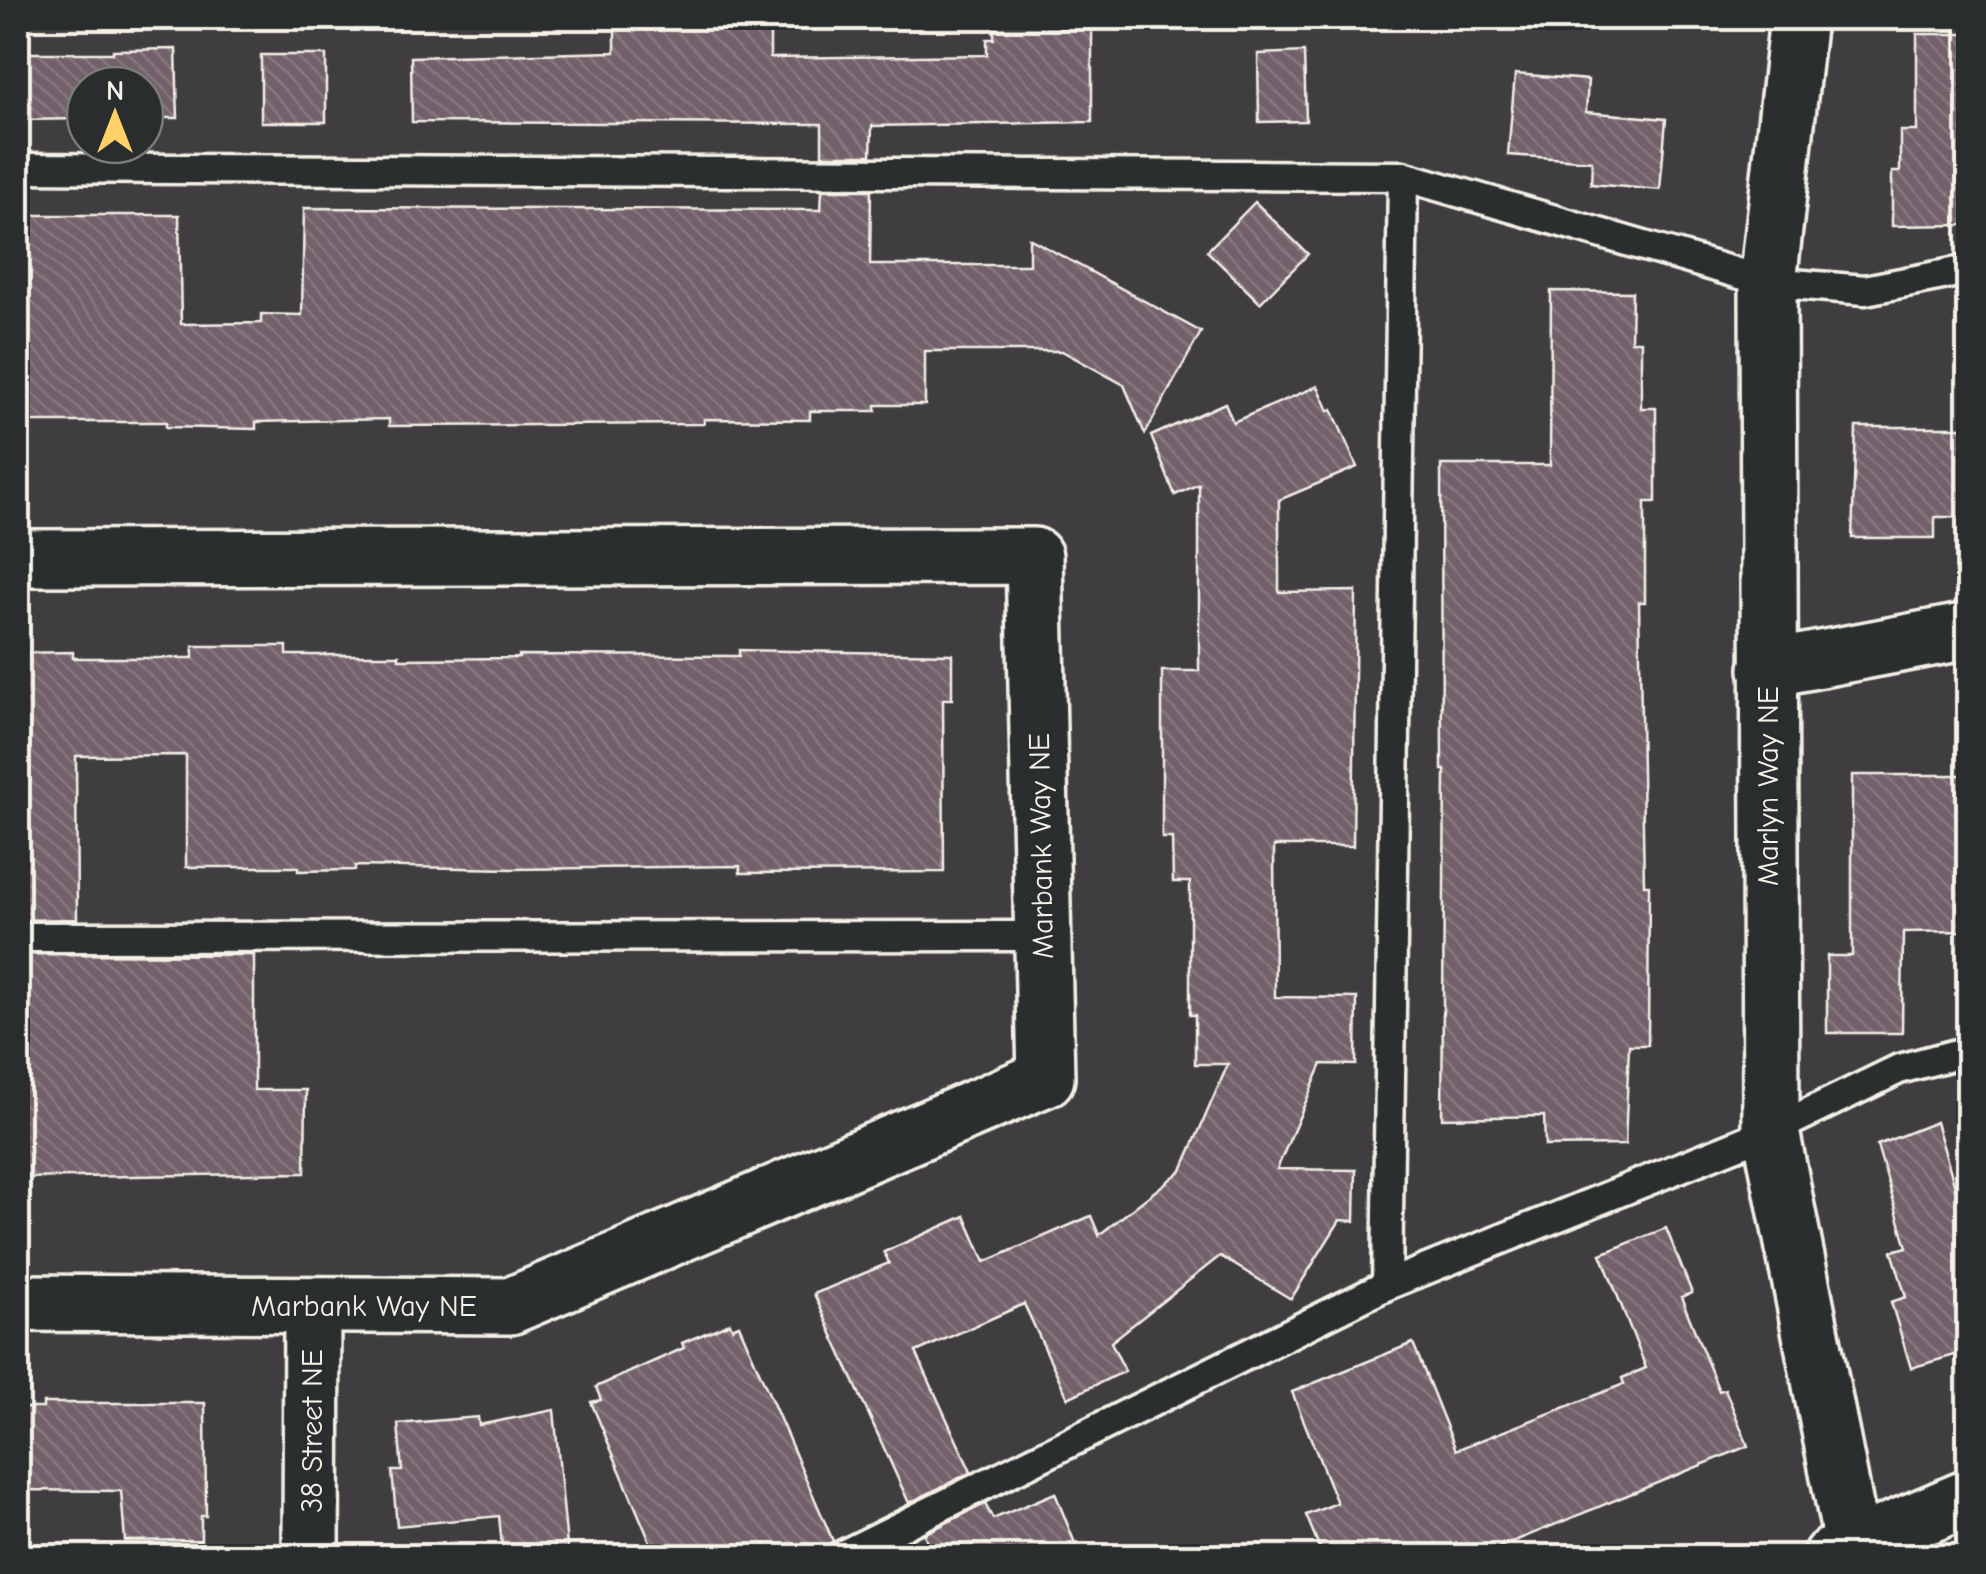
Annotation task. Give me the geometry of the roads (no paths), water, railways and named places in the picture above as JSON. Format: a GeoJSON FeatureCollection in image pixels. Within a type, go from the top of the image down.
{"type":"FeatureCollection","features":[{"type":"Feature","properties":{"kind":"street","name":"Marlyn Way NE"},"geometry":{"type":"LineString","coordinates":[[1798,18],[1768,282],[1770,1131],[1842,1552]]}},
{"type":"Feature","properties":{"kind":"street","name":"Marbank Way NE"},"geometry":{"type":"LineString","coordinates":[[18,558],[1034,556],[1046,1078],[510,1306],[18,1302]]}},
{"type":"Feature","properties":{"kind":"street"},"geometry":{"type":"LineString","coordinates":[[1768,669],[1968,631]]}},
{"type":"Feature","properties":{"kind":"street","name":"38 Street NE"},"geometry":{"type":"LineString","coordinates":[[312,1306],[312,1556]]}},
{"type":"Feature","properties":{"kind":"street"},"geometry":{"type":"LineString","coordinates":[[1842,1552],[1968,1498]]}},
{"type":"Feature","properties":{"kind":"lane"},"geometry":{"type":"LineString","coordinates":[[18,168],[1403,176],[1768,282],[1865,290],[1968,270]]}},
{"type":"Feature","properties":{"kind":"lane"},"geometry":{"type":"LineString","coordinates":[[1387,1285],[1403,176]]}},
{"type":"Feature","properties":{"kind":"lane"},"geometry":{"type":"LineString","coordinates":[[18,936],[1043,936]]}},
{"type":"Feature","properties":{"kind":"lane"},"geometry":{"type":"LineString","coordinates":[[842,1556],[1387,1285],[1770,1131],[1899,1070],[1968,1051]]}}]}
